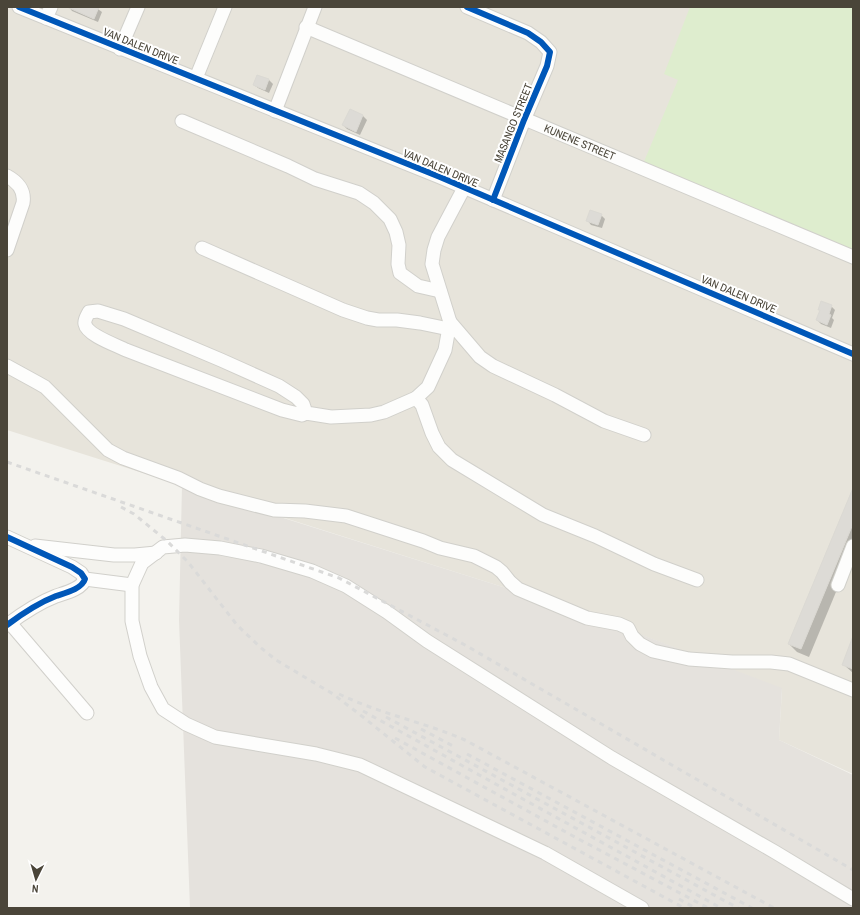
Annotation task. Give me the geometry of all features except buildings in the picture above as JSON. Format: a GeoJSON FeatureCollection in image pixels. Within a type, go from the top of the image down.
{"type":"FeatureCollection","features":[{"type":"Feature","properties":{"kind":"street","name":"VAN DALEN DRIVE"},"geometry":{"type":"LineString","coordinates":[[19,7],[48,13],[120,49],[196,78],[493,200],[853,354]]}},
{"type":"Feature","properties":{"kind":"street"},"geometry":{"type":"LineString","coordinates":[[120,49],[138,7]]}},
{"type":"Feature","properties":{"kind":"street"},"geometry":{"type":"LineString","coordinates":[[196,78],[225,7]]}},
{"type":"Feature","properties":{"kind":"street"},"geometry":{"type":"LineString","coordinates":[[275,111],[306,27],[315,7]]}},
{"type":"Feature","properties":{"kind":"street","name":"MASANGO STREET"},"geometry":{"type":"LineString","coordinates":[[467,7],[528,33],[541,42],[550,52],[547,66],[493,200]]}},
{"type":"Feature","properties":{"kind":"street","name":"KUNENE STREET"},"geometry":{"type":"LineString","coordinates":[[306,27],[524,120],[853,257]]}},
{"type":"Feature","properties":{"kind":"street"},"geometry":{"type":"LineString","coordinates":[[182,121],[315,179],[359,193],[374,203],[390,219],[396,232],[399,245],[398,264],[400,273],[418,286],[440,291]]}},
{"type":"Feature","properties":{"kind":"street"},"geometry":{"type":"LineString","coordinates":[[7,176],[14,180],[24,196],[24,203],[10,235],[7,250]]}},
{"type":"Feature","properties":{"kind":"street"},"geometry":{"type":"LineString","coordinates":[[306,413],[303,404],[296,397],[279,386],[221,360],[124,319],[98,311],[89,312],[86,317],[85,323],[87,330],[102,339],[126,350],[282,410],[302,415],[306,413],[331,417],[371,415],[384,412],[416,398],[428,387],[445,350],[449,326],[432,264],[438,237],[464,188]]}},
{"type":"Feature","properties":{"kind":"street"},"geometry":{"type":"LineString","coordinates":[[202,248],[343,310],[367,318],[449,326],[480,357],[493,366],[555,395],[604,421],[644,435]]}},
{"type":"Feature","properties":{"kind":"street"},"geometry":{"type":"LineString","coordinates":[[7,366],[45,387],[108,450],[137,464],[178,478],[200,489],[226,498],[274,510],[305,511],[346,516],[440,548],[474,556],[496,567],[518,589],[588,618],[619,624],[628,628],[632,636],[640,644],[653,651],[689,659],[732,662],[771,662],[797,666],[853,690]]}},
{"type":"Feature","properties":{"kind":"street"},"geometry":{"type":"LineString","coordinates":[[416,398],[422,405],[432,433],[439,447],[452,460],[543,515],[595,536],[654,564],[697,580]]}},
{"type":"Feature","properties":{"kind":"street"},"geometry":{"type":"LineString","coordinates":[[7,537],[72,567],[81,573],[85,579]]}},
{"type":"Feature","properties":{"kind":"street"},"geometry":{"type":"LineString","coordinates":[[642,908],[545,853],[360,765],[316,754],[215,737],[186,724],[163,709],[151,688],[140,656],[132,621],[132,584],[142,563],[163,547],[184,545],[220,548],[261,556],[312,571],[346,586],[387,612],[427,641],[612,758],[853,899]]}},
{"type":"Feature","properties":{"kind":"street"},"geometry":{"type":"LineString","coordinates":[[25,546],[114,555],[135,555],[156,552]]}},
{"type":"Feature","properties":{"kind":"street"},"geometry":{"type":"LineString","coordinates":[[838,585],[853,546]]}},
{"type":"Feature","properties":{"kind":"street"},"geometry":{"type":"LineString","coordinates":[[85,579],[132,584]]}},
{"type":"Feature","properties":{"kind":"street"},"geometry":{"type":"LineString","coordinates":[[85,579],[84,582],[70,591],[38,604],[8,624],[87,713]]}},
{"type":"Feature","properties":{"kind":"shaded area"},"geometry":{"type":"Polygon","coordinates":[[[7,7],[853,7],[853,774],[779,740],[782,689],[582,612],[7,430],[7,7]]]}},
{"type":"Feature","properties":{"kind":"shaded area"},"geometry":{"type":"Polygon","coordinates":[[[182,486],[582,612],[782,688],[779,740],[853,775],[853,908],[190,908],[179,620],[182,486]]]}},
{"type":"Feature","properties":{"kind":"green space"},"geometry":{"type":"Polygon","coordinates":[[[690,7],[853,7],[853,251],[643,164],[678,80],[664,74],[690,7]]]}},
{"type":"Feature","properties":{"kind":"railway"},"geometry":{"type":"LineString","coordinates":[[7,462],[339,578],[465,645],[853,870]]}},
{"type":"Feature","properties":{"kind":"railway"},"geometry":{"type":"LineString","coordinates":[[121,507],[134,514],[167,541],[188,562],[237,625],[260,647],[276,660],[333,694],[425,767],[684,908]]}},
{"type":"Feature","properties":{"kind":"railway"},"geometry":{"type":"LineString","coordinates":[[339,694],[370,707],[465,740],[774,908]]}},
{"type":"Feature","properties":{"kind":"railway"},"geometry":{"type":"LineString","coordinates":[[363,711],[721,908]]}},
{"type":"Feature","properties":{"kind":"railway"},"geometry":{"type":"LineString","coordinates":[[386,717],[738,908]]}},
{"type":"Feature","properties":{"kind":"railway"},"geometry":{"type":"LineString","coordinates":[[421,729],[453,746]]}},
{"type":"Feature","properties":{"kind":"railway"},"geometry":{"type":"LineString","coordinates":[[395,738],[708,908]]}},
{"type":"Feature","properties":{"kind":"railway"},"geometry":{"type":"LineString","coordinates":[[467,754],[752,908]]}},
{"type":"Feature","properties":{"kind":"railway"},"geometry":{"type":"LineString","coordinates":[[679,899],[695,908]]}},
{"type":"Feature","properties":{"kind":"cycle path"},"geometry":{"type":"LineString","coordinates":[[19,7],[440,177],[853,354]]}},
{"type":"Feature","properties":{"kind":"cycle path"},"geometry":{"type":"LineString","coordinates":[[467,7],[528,33],[541,42],[550,52],[547,66],[493,200]]}},
{"type":"Feature","properties":{"kind":"cycle path"},"geometry":{"type":"LineString","coordinates":[[7,537],[72,567],[81,573],[85,579],[77,588],[43,602],[25,612],[7,625]]}}]}
